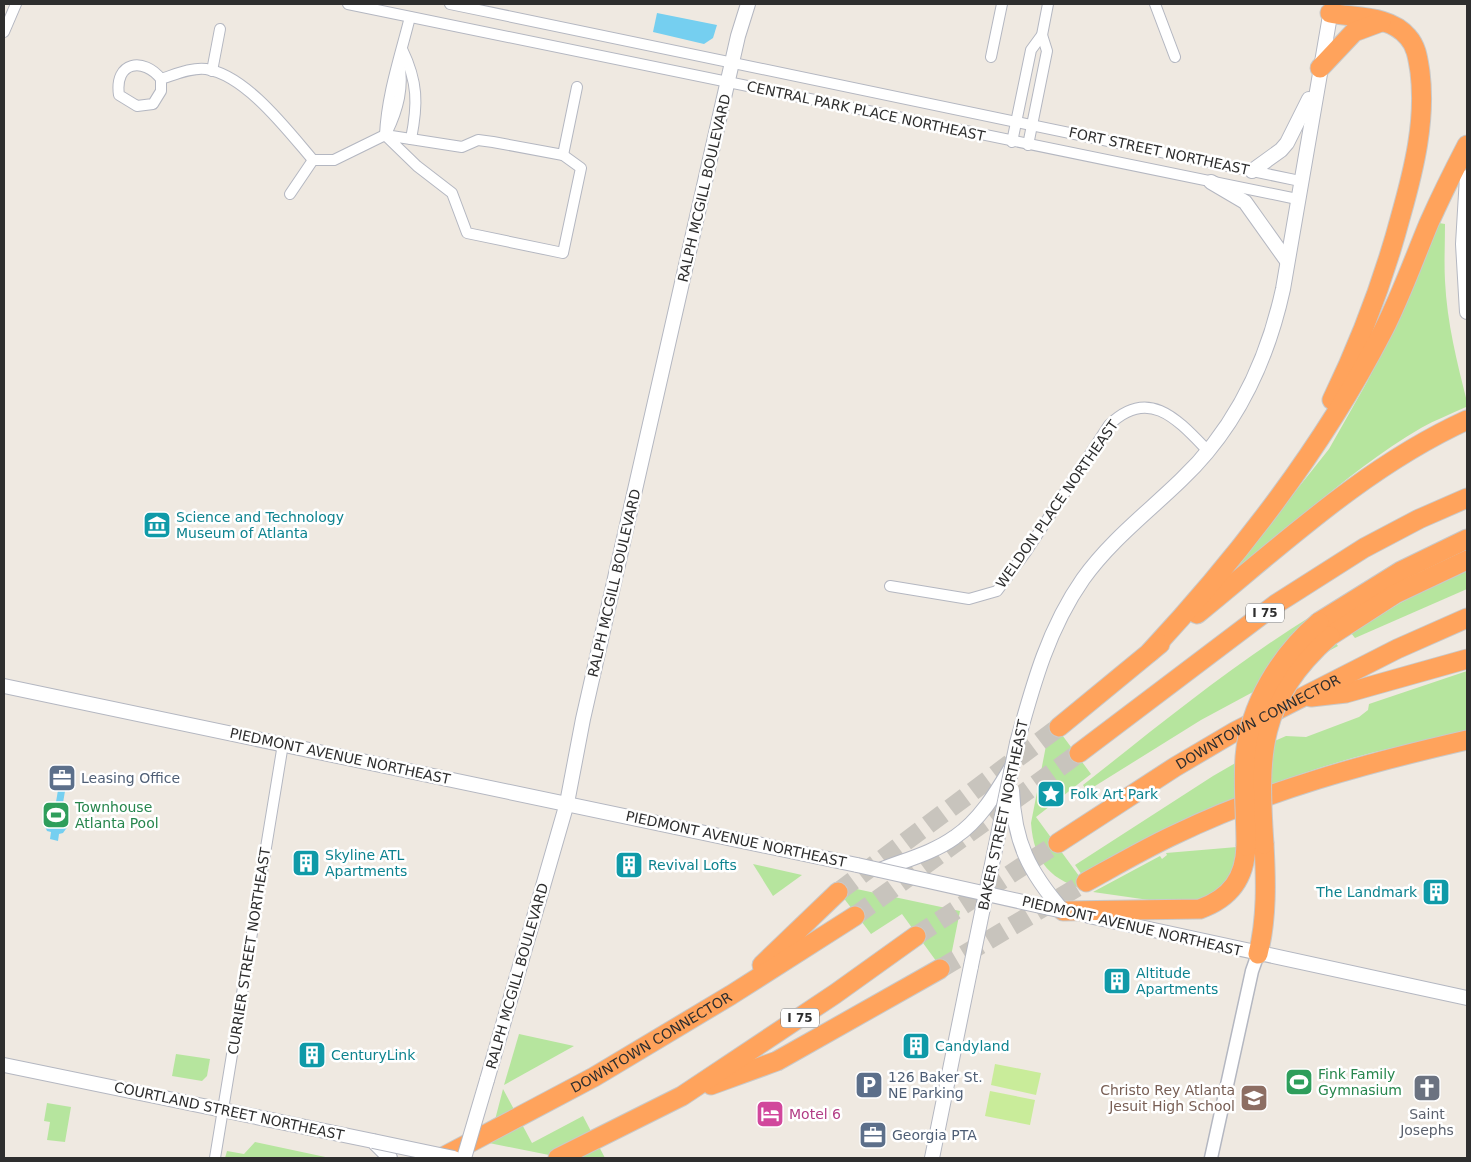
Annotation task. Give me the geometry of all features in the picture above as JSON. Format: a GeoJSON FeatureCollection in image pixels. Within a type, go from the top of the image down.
{"type":"FeatureCollection","features":[{"type":"Feature","properties":{"kind":"highway"},"geometry":{"type":"LineString","coordinates":[[1307,456],[1376,297],[1410,185],[1420,126],[1421,78],[1415,48],[1400,29],[1383,21],[1331,8]]}},
{"type":"Feature","properties":{"kind":"highway"},"geometry":{"type":"LineString","coordinates":[[1320,72],[1354,32],[1383,21]]}},
{"type":"Feature","properties":{"kind":"highway"},"geometry":{"type":"LineString","coordinates":[[1150,652],[1221,572],[1307,456],[1347,396],[1384,330],[1429,224],[1467,144]]}},
{"type":"Feature","properties":{"kind":"highway"},"geometry":{"type":"LineString","coordinates":[[1059,727],[1355,486],[1421,443],[1467,420]]}},
{"type":"Feature","properties":{"kind":"highway","name":"I 75"},"geometry":{"type":"LineString","coordinates":[[1079,753],[1276,604],[1364,548],[1419,519],[1467,498]]}},
{"type":"Feature","properties":{"kind":"highway"},"geometry":{"type":"LineString","coordinates":[[1258,954],[1262,939],[1264,904],[1255,845],[1244,797],[1245,756],[1249,731],[1267,687],[1285,659],[1401,571],[1467,539]]}},
{"type":"Feature","properties":{"kind":"highway"},"geometry":{"type":"LineString","coordinates":[[1324,629],[1467,560]]}},
{"type":"Feature","properties":{"kind":"highway","name":"DOWNTOWN CONNECTOR"},"geometry":{"type":"LineString","coordinates":[[1058,843],[1190,758],[1236,731],[1303,699],[1396,649],[1467,618]]}},
{"type":"Feature","properties":{"kind":"highway"},"geometry":{"type":"LineString","coordinates":[[1303,699],[1346,693],[1467,659]]}},
{"type":"Feature","properties":{"kind":"highway"},"geometry":{"type":"LineString","coordinates":[[1086,882],[1174,835],[1269,796],[1365,764],[1467,740]]}},
{"type":"Feature","properties":{"kind":"highway"},"geometry":{"type":"LineString","coordinates":[[1063,910],[1200,909],[1214,904],[1234,888],[1255,845]]}},
{"type":"Feature","properties":{"kind":"highway"},"geometry":{"type":"LineString","coordinates":[[731,995],[838,892]]}},
{"type":"Feature","properties":{"kind":"highway","name":"DOWNTOWN CONNECTOR"},"geometry":{"type":"LineString","coordinates":[[441,1158],[594,1077],[731,995],[855,916]]}},
{"type":"Feature","properties":{"kind":"highway","name":"I 75"},"geometry":{"type":"LineString","coordinates":[[558,1158],[682,1096],[836,994],[916,936]]}},
{"type":"Feature","properties":{"kind":"highway"},"geometry":{"type":"LineString","coordinates":[[682,1096],[777,1061],[940,969]]}},
{"type":"Feature","properties":{"kind":"main road","name":"RALPH MCGILL BOULEVARD"},"geometry":{"type":"LineString","coordinates":[[464,1158],[567,803],[583,719],[727,83],[748,4]]}},
{"type":"Feature","properties":{"kind":"main road"},"geometry":{"type":"LineString","coordinates":[[1252,170],[1281,150],[1303,115],[1320,72],[1331,8]]}},
{"type":"Feature","properties":{"kind":"main road","name":"BAKER STREET NORTHEAST"},"geometry":{"type":"LineString","coordinates":[[932,1158],[1017,742],[1035,677],[1051,635],[1067,604],[1094,565],[1208,451],[1228,424],[1258,371],[1277,319],[1320,72]]}},
{"type":"Feature","properties":{"kind":"main road"},"geometry":{"type":"LineString","coordinates":[[1467,178],[1463,244],[1467,312]]}},
{"type":"Feature","properties":{"kind":"main road"},"geometry":{"type":"LineString","coordinates":[[1211,182],[1245,202],[1288,261]]}},
{"type":"Feature","properties":{"kind":"main road","name":"PIEDMONT AVENUE NORTHEAST"},"geometry":{"type":"LineString","coordinates":[[4,686],[567,803],[1467,998]]}},
{"type":"Feature","properties":{"kind":"main road"},"geometry":{"type":"LineString","coordinates":[[880,870],[935,848],[954,838],[981,813],[1012,768]]}},
{"type":"Feature","properties":{"kind":"main road"},"geometry":{"type":"LineString","coordinates":[[1012,768],[1013,808],[1024,854],[1039,882],[1063,910]]}},
{"type":"Feature","properties":{"kind":"main road","name":"COURTLAND STREET NORTHEAST"},"geometry":{"type":"LineString","coordinates":[[4,1064],[454,1158]]}},
{"type":"Feature","properties":{"kind":"main road"},"geometry":{"type":"LineString","coordinates":[[373,1142],[390,1158]]}},
{"type":"Feature","properties":{"kind":"street"},"geometry":{"type":"LineString","coordinates":[[4,32],[16,4]]}},
{"type":"Feature","properties":{"kind":"street","name":"CENTRAL PARK PLACE NORTHEAST"},"geometry":{"type":"LineString","coordinates":[[348,4],[1012,142],[1297,199]]}},
{"type":"Feature","properties":{"kind":"street","name":"CENTRAL PARK PLACE NORTHEAST"},"geometry":{"type":"LineString","coordinates":[[450,4],[1017,121]]}},
{"type":"Feature","properties":{"kind":"street"},"geometry":{"type":"LineString","coordinates":[[991,57],[1002,4]]}},
{"type":"Feature","properties":{"kind":"street"},"geometry":{"type":"LineString","coordinates":[[1012,142],[1031,50],[1042,35],[1048,4]]}},
{"type":"Feature","properties":{"kind":"street"},"geometry":{"type":"LineString","coordinates":[[1155,4],[1176,57]]}},
{"type":"Feature","properties":{"kind":"street"},"geometry":{"type":"LineString","coordinates":[[385,135],[394,99],[398,61],[410,17]]}},
{"type":"Feature","properties":{"kind":"street"},"geometry":{"type":"LineString","coordinates":[[212,71],[220,29]]}},
{"type":"Feature","properties":{"kind":"street"},"geometry":{"type":"LineString","coordinates":[[1028,145],[1047,51],[1042,35]]}},
{"type":"Feature","properties":{"kind":"street"},"geometry":{"type":"LineString","coordinates":[[402,50],[410,66],[417,94],[411,139]]}},
{"type":"Feature","properties":{"kind":"street"},"geometry":{"type":"LineString","coordinates":[[130,66],[152,70],[161,79],[161,91],[153,104],[137,106],[127,102],[119,95],[117,83],[122,70],[130,66]]}},
{"type":"Feature","properties":{"kind":"street"},"geometry":{"type":"LineString","coordinates":[[161,79],[205,68],[232,79],[273,113],[313,160],[334,160],[385,135],[462,147],[478,140],[563,155],[581,168],[563,253],[467,233],[452,193],[417,166],[385,135]]}},
{"type":"Feature","properties":{"kind":"street"},"geometry":{"type":"LineString","coordinates":[[563,155],[577,87]]}},
{"type":"Feature","properties":{"kind":"street"},"geometry":{"type":"LineString","coordinates":[[394,99],[416,104]]}},
{"type":"Feature","properties":{"kind":"street","name":"FORT STREET NORTHEAST"},"geometry":{"type":"LineString","coordinates":[[1017,121],[1300,181]]}},
{"type":"Feature","properties":{"kind":"street"},"geometry":{"type":"LineString","coordinates":[[290,194],[313,160]]}},
{"type":"Feature","properties":{"kind":"street","name":"WELDON PLACE NORTHEAST"},"geometry":{"type":"LineString","coordinates":[[890,586],[968,599],[997,591],[1026,552],[1109,425],[1128,410],[1143,407],[1169,415],[1208,451]]}},
{"type":"Feature","properties":{"kind":"street","name":"CURRIER STREET NORTHEAST"},"geometry":{"type":"LineString","coordinates":[[215,1158],[283,744]]}},
{"type":"Feature","properties":{"kind":"street"},"geometry":{"type":"LineString","coordinates":[[1211,1158],[1252,971],[1258,954]]}},
{"type":"Feature","properties":{"kind":"green space"},"geometry":{"type":"Polygon","coordinates":[[[1439,223],[1445,224],[1446,297],[1453,342],[1467,402],[1466,407],[1421,428],[1373,459],[1328,494],[1241,569],[1237,565],[1329,449],[1367,382],[1405,306],[1439,223]]]}},
{"type":"Feature","properties":{"kind":"green space"},"geometry":{"type":"Polygon","coordinates":[[[1467,569],[1467,589],[1355,638],[1351,633],[1400,603],[1467,569]]]}},
{"type":"Feature","properties":{"kind":"green space"},"geometry":{"type":"Polygon","coordinates":[[[1313,615],[1338,646],[1201,720],[1087,791],[1083,785],[1167,718],[1253,654],[1313,615]]]}},
{"type":"Feature","properties":{"kind":"green space"},"geometry":{"type":"Polygon","coordinates":[[[1467,671],[1467,731],[1371,753],[1296,776],[1259,789],[1187,820],[1116,855],[1082,875],[1075,865],[1213,776],[1270,743],[1286,736],[1306,737],[1359,717],[1368,710],[1369,704],[1467,671]]]}},
{"type":"Feature","properties":{"kind":"green space","name":"Folk Art Park"},"geometry":{"type":"Polygon","coordinates":[[[1051,720],[1091,774],[1036,817],[1090,891],[1076,887],[1055,876],[1041,859],[1033,837],[1031,823],[1051,720]]]}},
{"type":"Feature","properties":{"kind":"green space"},"geometry":{"type":"Polygon","coordinates":[[[1237,847],[1230,882],[1205,901],[1156,901],[1093,892],[1160,856],[1162,859],[1167,855],[1166,853],[1237,847]]]}},
{"type":"Feature","properties":{"kind":"green space"},"geometry":{"type":"Polygon","coordinates":[[[753,864],[802,875],[773,896],[753,864]]]}},
{"type":"Feature","properties":{"kind":"green space"},"geometry":{"type":"Polygon","coordinates":[[[833,884],[960,911],[947,976],[902,914],[871,934],[833,884]]]}},
{"type":"Feature","properties":{"kind":"green space"},"geometry":{"type":"Polygon","coordinates":[[[519,1034],[574,1046],[504,1085],[519,1034]]]}},
{"type":"Feature","properties":{"kind":"green space"},"geometry":{"type":"Polygon","coordinates":[[[176,1054],[210,1059],[207,1076],[202,1081],[172,1076],[176,1054]]]}},
{"type":"Feature","properties":{"kind":"green space"},"geometry":{"type":"Polygon","coordinates":[[[995,1064],[1041,1073],[1036,1095],[991,1085],[995,1064]]]}},
{"type":"Feature","properties":{"kind":"green space"},"geometry":{"type":"Polygon","coordinates":[[[503,1089],[532,1143],[583,1116],[605,1158],[564,1158],[489,1143],[503,1089]]]}},
{"type":"Feature","properties":{"kind":"green space"},"geometry":{"type":"Polygon","coordinates":[[[990,1091],[1035,1100],[1030,1125],[985,1116],[990,1091]]]}},
{"type":"Feature","properties":{"kind":"green space"},"geometry":{"type":"Polygon","coordinates":[[[47,1103],[71,1107],[65,1142],[47,1140],[50,1122],[44,1121],[47,1103]]]}},
{"type":"Feature","properties":{"kind":"green space"},"geometry":{"type":"Polygon","coordinates":[[[255,1142],[330,1158],[225,1158],[227,1151],[244,1154],[255,1142]]]}},
{"type":"Feature","properties":{"kind":"water"},"geometry":{"type":"Polygon","coordinates":[[[657,13],[717,25],[713,38],[704,44],[653,32],[657,13]]]}},
{"type":"Feature","properties":{"kind":"water","name":"Townhouse Atlanta Pool"},"geometry":{"type":"Polygon","coordinates":[[[58,790],[65,791],[61,815],[66,818],[68,826],[63,833],[59,834],[58,841],[50,839],[51,832],[47,831],[43,822],[51,814],[54,814],[58,790]]]}},
{"type":"Feature","properties":{"kind":"tunnel"},"geometry":{"type":"LineString","coordinates":[[838,892],[1059,727]]}},
{"type":"Feature","properties":{"kind":"tunnel"},"geometry":{"type":"LineString","coordinates":[[855,916],[1079,753]]}},
{"type":"Feature","properties":{"kind":"tunnel"},"geometry":{"type":"LineString","coordinates":[[916,936],[1058,843]]}},
{"type":"Feature","properties":{"kind":"tunnel"},"geometry":{"type":"LineString","coordinates":[[940,969],[1086,882]]}},
{"type":"Feature","properties":{"kind":"place","name":"Science and Technology Museum of Atlanta"},"geometry":{"type":"Point","coordinates":[157,525]}},
{"type":"Feature","properties":{"kind":"place","name":"Leasing Office"},"geometry":{"type":"Point","coordinates":[62,778]}},
{"type":"Feature","properties":{"kind":"place","name":"Folk Art Park"},"geometry":{"type":"Point","coordinates":[1051,794]}},
{"type":"Feature","properties":{"kind":"place","name":"Townhouse Atlanta Pool"},"geometry":{"type":"Point","coordinates":[56,815]}},
{"type":"Feature","properties":{"kind":"place","name":"Skyline ATL Apartments"},"geometry":{"type":"Point","coordinates":[306,863]}},
{"type":"Feature","properties":{"kind":"place","name":"Revival Lofts"},"geometry":{"type":"Point","coordinates":[629,865]}},
{"type":"Feature","properties":{"kind":"place","name":"The Landmark"},"geometry":{"type":"Point","coordinates":[1436,892]}},
{"type":"Feature","properties":{"kind":"place","name":"Altitude Apartments"},"geometry":{"type":"Point","coordinates":[1117,981]}},
{"type":"Feature","properties":{"kind":"place","name":"Candyland"},"geometry":{"type":"Point","coordinates":[916,1046]}},
{"type":"Feature","properties":{"kind":"place","name":"CenturyLink"},"geometry":{"type":"Point","coordinates":[312,1055]}},
{"type":"Feature","properties":{"kind":"place","name":"Fink Family Gymnasium"},"geometry":{"type":"Point","coordinates":[1299,1082]}},
{"type":"Feature","properties":{"kind":"place","name":"126 Baker St. NE Parking"},"geometry":{"type":"Point","coordinates":[869,1085]}},
{"type":"Feature","properties":{"kind":"place","name":"Saint Josephs"},"geometry":{"type":"Point","coordinates":[1427,1088]}},
{"type":"Feature","properties":{"kind":"place","name":"Christo Rey Atlanta Jesuit High School"},"geometry":{"type":"Point","coordinates":[1254,1098]}},
{"type":"Feature","properties":{"kind":"place","name":"Motel 6"},"geometry":{"type":"Point","coordinates":[770,1114]}},
{"type":"Feature","properties":{"kind":"place","name":"Georgia PTA"},"geometry":{"type":"Point","coordinates":[873,1135]}}]}
